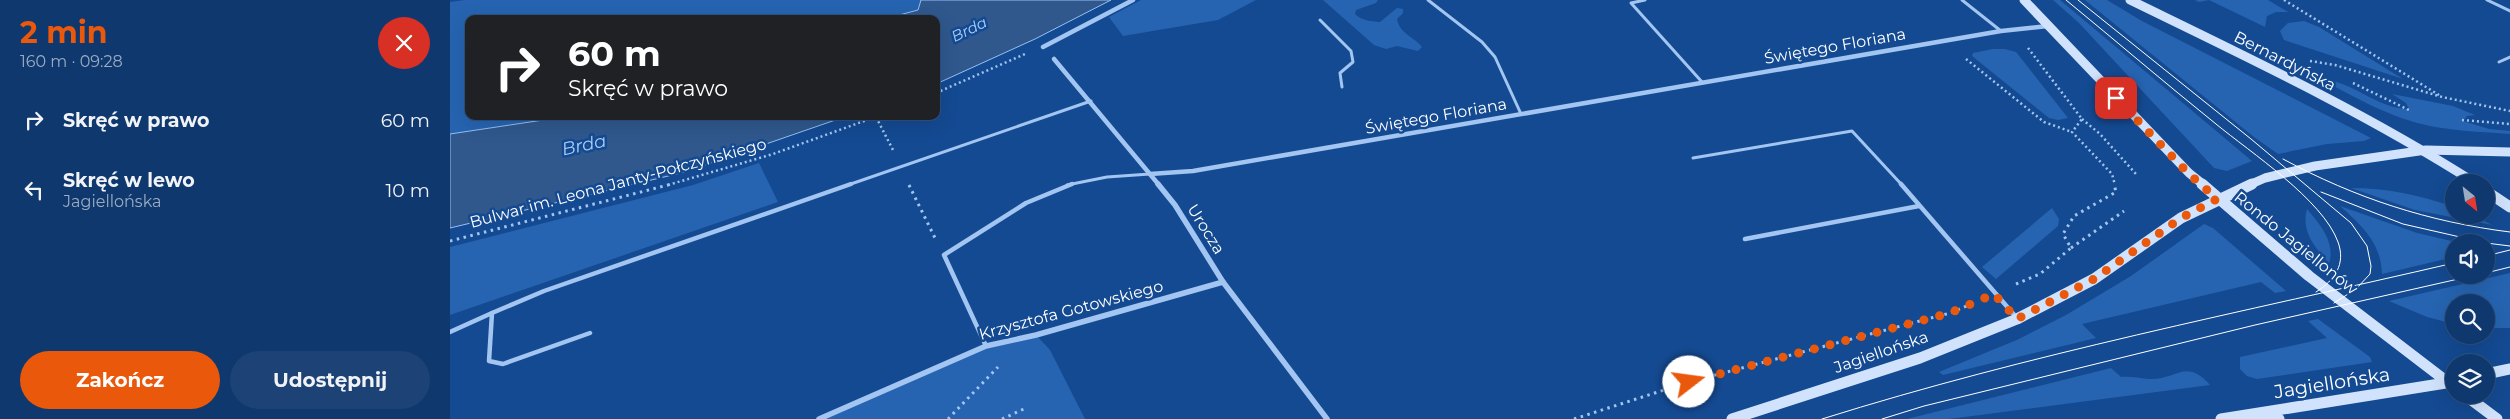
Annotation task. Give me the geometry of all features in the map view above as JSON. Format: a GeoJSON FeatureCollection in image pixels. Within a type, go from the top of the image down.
{"type":"FeatureCollection","features":[{"type":"Feature","properties":{"kind":"main road"},"geometry":{"type":"LineString","coordinates":[[2024,0],[2188,173],[2217,199]]}},
{"type":"Feature","properties":{"kind":"main road","name":"Bernardyńska"},"geometry":{"type":"LineString","coordinates":[[2130,0],[2426,150]]}},
{"type":"Feature","properties":{"kind":"main road"},"geometry":{"type":"LineString","coordinates":[[2426,150],[2510,152]]}},
{"type":"Feature","properties":{"kind":"main road"},"geometry":{"type":"LineString","coordinates":[[2426,150],[2462,174]]}},
{"type":"Feature","properties":{"kind":"main road","name":"Rondo Jagiellonów"},"geometry":{"type":"LineString","coordinates":[[2426,150],[2299,168],[2265,178],[2217,199],[2309,276],[2445,379]]}},
{"type":"Feature","properties":{"kind":"main road"},"geometry":{"type":"LineString","coordinates":[[2495,197],[2510,207]]}},
{"type":"Feature","properties":{"kind":"main road","name":"Jagiellońska"},"geometry":{"type":"LineString","coordinates":[[1732,419],[1920,358],[2017,319],[2094,279],[2181,218],[2217,199]]}},
{"type":"Feature","properties":{"kind":"main road"},"geometry":{"type":"LineString","coordinates":[[2495,372],[2510,369]]}},
{"type":"Feature","properties":{"kind":"main road","name":"Jagiellońska"},"geometry":{"type":"LineString","coordinates":[[2220,419],[2445,385]]}},
{"type":"Feature","properties":{"kind":"main road"},"geometry":{"type":"LineString","coordinates":[[2477,404],[2497,419]]}},
{"type":"Feature","properties":{"kind":"main road"},"geometry":{"type":"LineString","coordinates":[[2249,414],[2279,419]]}},
{"type":"Feature","properties":{"kind":"street"},"geometry":{"type":"LineString","coordinates":[[1043,47],[1133,0]]}},
{"type":"Feature","properties":{"kind":"street","name":"Świętego Floriana"},"geometry":{"type":"LineString","coordinates":[[1150,174],[1192,171],[2001,31],[2048,26]]}},
{"type":"Feature","properties":{"kind":"street","name":"Urocza"},"geometry":{"type":"LineString","coordinates":[[1054,59],[1091,101],[1175,205],[1223,282],[1327,419]]}},
{"type":"Feature","properties":{"kind":"street","name":"Krzysztofa Gotowskiego"},"geometry":{"type":"LineString","coordinates":[[819,419],[986,346],[1036,335],[1223,282]]}},
{"type":"Feature","properties":{"kind":"lane"},"geometry":{"type":"LineString","coordinates":[[1428,0],[1482,42],[1495,57],[1521,114]]}},
{"type":"Feature","properties":{"kind":"lane"},"geometry":{"type":"LineString","coordinates":[[1629,1],[1645,0]]}},
{"type":"Feature","properties":{"kind":"lane"},"geometry":{"type":"LineString","coordinates":[[1962,0],[2001,31]]}},
{"type":"Feature","properties":{"kind":"lane"},"geometry":{"type":"LineString","coordinates":[[2487,0],[2510,11]]}},
{"type":"Feature","properties":{"kind":"lane"},"geometry":{"type":"LineString","coordinates":[[1629,1],[1702,82]]}},
{"type":"Feature","properties":{"kind":"lane"},"geometry":{"type":"LineString","coordinates":[[1320,20],[1351,51],[1353,62],[1340,73],[1342,87]]}},
{"type":"Feature","properties":{"kind":"lane"},"geometry":{"type":"LineString","coordinates":[[2498,62],[2510,57]]}},
{"type":"Feature","properties":{"kind":"lane"},"geometry":{"type":"LineString","coordinates":[[450,332],[544,291],[858,184],[900,165],[1091,101]]}},
{"type":"Feature","properties":{"kind":"lane"},"geometry":{"type":"LineString","coordinates":[[1693,158],[1852,131],[1876,155],[2017,319]]}},
{"type":"Feature","properties":{"kind":"lane","name":"Świętego Floriana"},"geometry":{"type":"LineString","coordinates":[[986,346],[944,255],[1038,197],[1052,191],[1108,176],[1150,174]]}},
{"type":"Feature","properties":{"kind":"lane"},"geometry":{"type":"LineString","coordinates":[[1745,239],[1920,206]]}},
{"type":"Feature","properties":{"kind":"lane"},"geometry":{"type":"LineString","coordinates":[[492,313],[489,361],[502,364],[590,333]]}},
{"type":"Feature","properties":{"kind":"path"},"geometry":{"type":"LineString","coordinates":[[2284,0],[2442,97]]}},
{"type":"Feature","properties":{"kind":"path"},"geometry":{"type":"LineString","coordinates":[[2014,30],[2082,120],[2100,134],[2136,174]]}},
{"type":"Feature","properties":{"kind":"path"},"geometry":{"type":"LineString","coordinates":[[940,91],[1043,47]]}},
{"type":"Feature","properties":{"kind":"path"},"geometry":{"type":"LineString","coordinates":[[1964,58],[2044,122],[2072,132],[2112,174],[2116,192],[2074,216],[2062,234],[2071,248]]}},
{"type":"Feature","properties":{"kind":"path"},"geometry":{"type":"LineString","coordinates":[[2306,61],[2335,65],[2442,97],[2510,111]]}},
{"type":"Feature","properties":{"kind":"path"},"geometry":{"type":"LineString","coordinates":[[2346,79],[2409,110]]}},
{"type":"Feature","properties":{"kind":"path","name":"Bulwar im. Leona Janty-Połczyńskiego"},"geometry":{"type":"LineString","coordinates":[[450,241],[539,220],[722,171],[867,120]]}},
{"type":"Feature","properties":{"kind":"path"},"geometry":{"type":"LineString","coordinates":[[2072,132],[2082,120]]}},
{"type":"Feature","properties":{"kind":"path"},"geometry":{"type":"LineString","coordinates":[[2462,120],[2510,124]]}},
{"type":"Feature","properties":{"kind":"path"},"geometry":{"type":"LineString","coordinates":[[1574,419],[1689,382],[1950,313],[2040,274],[2071,248],[2124,211]]}},
{"type":"Feature","properties":{"kind":"path"},"geometry":{"type":"LineString","coordinates":[[948,419],[999,366]]}},
{"type":"Feature","properties":{"kind":"path"},"geometry":{"type":"LineString","coordinates":[[1002,419],[1026,408]]}},
{"type":"Feature","properties":{"kind":"shaded area"},"geometry":{"type":"Polygon","coordinates":[[[465,0],[921,0],[918,10],[899,15],[465,15],[465,120],[544,120],[450,134],[450,2],[465,0]]]}},
{"type":"Feature","properties":{"kind":"shaded area"},"geometry":{"type":"Polygon","coordinates":[[[1141,0],[1256,0],[1218,20],[1123,36],[1109,17],[1141,0]]]}},
{"type":"Feature","properties":{"kind":"shaded area"},"geometry":{"type":"Polygon","coordinates":[[[1323,0],[1378,0],[1376,3],[1356,10],[1355,14],[1364,19],[1380,22],[1397,8],[1403,9],[1403,13],[1397,19],[1401,28],[1422,47],[1418,51],[1397,46],[1386,49],[1374,45],[1323,0]]]}},
{"type":"Feature","properties":{"kind":"shaded area"},"geometry":{"type":"Polygon","coordinates":[[[2053,0],[2060,0],[2252,161],[2227,171],[2214,168],[2079,23],[2053,0]]]}},
{"type":"Feature","properties":{"kind":"shaded area"},"geometry":{"type":"Polygon","coordinates":[[[2085,0],[2107,0],[2142,21],[2371,138],[2364,141],[2327,144],[2278,154],[2254,137],[2085,0]]]}},
{"type":"Feature","properties":{"kind":"shaded area"},"geometry":{"type":"Polygon","coordinates":[[[2209,0],[2268,0],[2288,12],[2276,12],[2267,16],[2265,27],[2209,0]]]}},
{"type":"Feature","properties":{"kind":"shaded area"},"geometry":{"type":"Polygon","coordinates":[[[2304,21],[2319,27],[2403,79],[2284,40],[2280,31],[2288,23],[2304,21]]]}},
{"type":"Feature","properties":{"kind":"shaded area"},"geometry":{"type":"Polygon","coordinates":[[[2005,49],[2016,52],[2068,118],[2058,120],[2049,118],[1972,56],[1973,53],[2005,49]]]}},
{"type":"Feature","properties":{"kind":"shaded area"},"geometry":{"type":"Polygon","coordinates":[[[2321,79],[2344,85],[2386,105],[2397,108],[2409,109],[2406,103],[2392,94],[2453,106],[2475,115],[2467,116],[2463,121],[2489,129],[2510,131],[2510,134],[2450,129],[2401,118],[2374,107],[2321,79]]]}},
{"type":"Feature","properties":{"kind":"shaded area"},"geometry":{"type":"Polygon","coordinates":[[[759,163],[778,202],[450,315],[450,247],[693,185],[759,163]]]}},
{"type":"Feature","properties":{"kind":"shaded area"},"geometry":{"type":"Polygon","coordinates":[[[2351,188],[2390,191],[2428,199],[2445,204],[2445,216],[2415,210],[2351,188]]]}},
{"type":"Feature","properties":{"kind":"shaded area"},"geometry":{"type":"Polygon","coordinates":[[[2340,206],[2417,233],[2445,239],[2445,259],[2382,274],[2381,263],[2374,243],[2355,220],[2340,206]]]}},
{"type":"Feature","properties":{"kind":"shaded area"},"geometry":{"type":"Polygon","coordinates":[[[2052,208],[2059,219],[2058,226],[1996,279],[1982,267],[2052,208]]]}},
{"type":"Feature","properties":{"kind":"shaded area"},"geometry":{"type":"Polygon","coordinates":[[[2307,209],[2321,227],[2328,241],[2331,256],[2329,263],[2318,251],[2307,232],[2307,209]]]}},
{"type":"Feature","properties":{"kind":"shaded area"},"geometry":{"type":"Polygon","coordinates":[[[2204,224],[2213,228],[2286,291],[2275,293],[2261,282],[2082,324],[2096,338],[1943,375],[1939,372],[2019,339],[2066,315],[2131,276],[2204,224]]]}},
{"type":"Feature","properties":{"kind":"shaded area"},"geometry":{"type":"Polygon","coordinates":[[[2510,273],[2510,328],[2495,328],[2495,294],[2445,294],[2445,322],[2427,317],[2389,301],[2462,284],[2495,284],[2495,276],[2510,273]]]}},
{"type":"Feature","properties":{"kind":"shaded area"},"geometry":{"type":"Polygon","coordinates":[[[2318,319],[2370,357],[2372,362],[2257,379],[2247,376],[2240,369],[2240,357],[2327,338],[2308,321],[2318,319]]]}},
{"type":"Feature","properties":{"kind":"shaded area"},"geometry":{"type":"Polygon","coordinates":[[[1036,335],[1050,350],[1085,419],[819,419],[986,346],[1036,335]]]}},
{"type":"Feature","properties":{"kind":"shaded area"},"geometry":{"type":"Polygon","coordinates":[[[2111,368],[2121,377],[2148,379],[2158,379],[2187,371],[2201,377],[2210,385],[1949,419],[1907,419],[2111,368]]]}},
{"type":"Feature","properties":{"kind":"water","name":"Brda"},"geometry":{"type":"Polygon","coordinates":[[[921,0],[1111,0],[1035,39],[940,82],[940,15],[899,15],[918,10],[921,0]]]}},
{"type":"Feature","properties":{"kind":"water","name":"Brda"},"geometry":{"type":"Polygon","coordinates":[[[543,120],[835,120],[685,172],[450,228],[450,134],[543,120]]]}},
{"type":"Feature","properties":{"kind":"tram line"},"geometry":{"type":"LineString","coordinates":[[2066,0],[2197,109],[2284,178],[2317,210],[2330,226],[2338,242],[2341,257],[2340,264],[2333,277],[2316,292]]}},
{"type":"Feature","properties":{"kind":"tram line"},"geometry":{"type":"LineString","coordinates":[[2078,0],[2251,139],[2351,223],[2367,246],[2371,266],[2370,274],[2360,284]]}},
{"type":"Feature","properties":{"kind":"tram line"},"geometry":{"type":"LineString","coordinates":[[2283,159],[2365,197],[2450,222],[2510,232]]}},
{"type":"Feature","properties":{"kind":"tram line"},"geometry":{"type":"LineString","coordinates":[[2321,192],[2403,224],[2447,234]]}},
{"type":"Feature","properties":{"kind":"tram line"},"geometry":{"type":"LineString","coordinates":[[2495,244],[2510,246]]}},
{"type":"Feature","properties":{"kind":"tram line"},"geometry":{"type":"LineString","coordinates":[[2495,254],[2510,250]]}},
{"type":"Feature","properties":{"kind":"tram line"},"geometry":{"type":"LineString","coordinates":[[2360,284],[2445,265]]}},
{"type":"Feature","properties":{"kind":"tram line"},"geometry":{"type":"LineString","coordinates":[[2495,271],[2510,267]]}},
{"type":"Feature","properties":{"kind":"tram line"},"geometry":{"type":"LineString","coordinates":[[1882,419],[1924,406],[2255,325],[2445,282]]}},
{"type":"Feature","properties":{"kind":"tram line"},"geometry":{"type":"LineString","coordinates":[[1822,419],[1978,374],[2057,354],[2360,284]]}},
{"type":"Feature","properties":{"kind":"tram line"},"geometry":{"type":"LineString","coordinates":[[2334,303],[2360,284]]}},
{"type":"Feature","properties":{"kind":"route"},"geometry":{"type":"LineString","coordinates":[[1689,382],[1950,313],[1994,294],[2017,319],[2094,279],[2181,218],[2217,199],[2188,173],[2116,98]]}}]}
